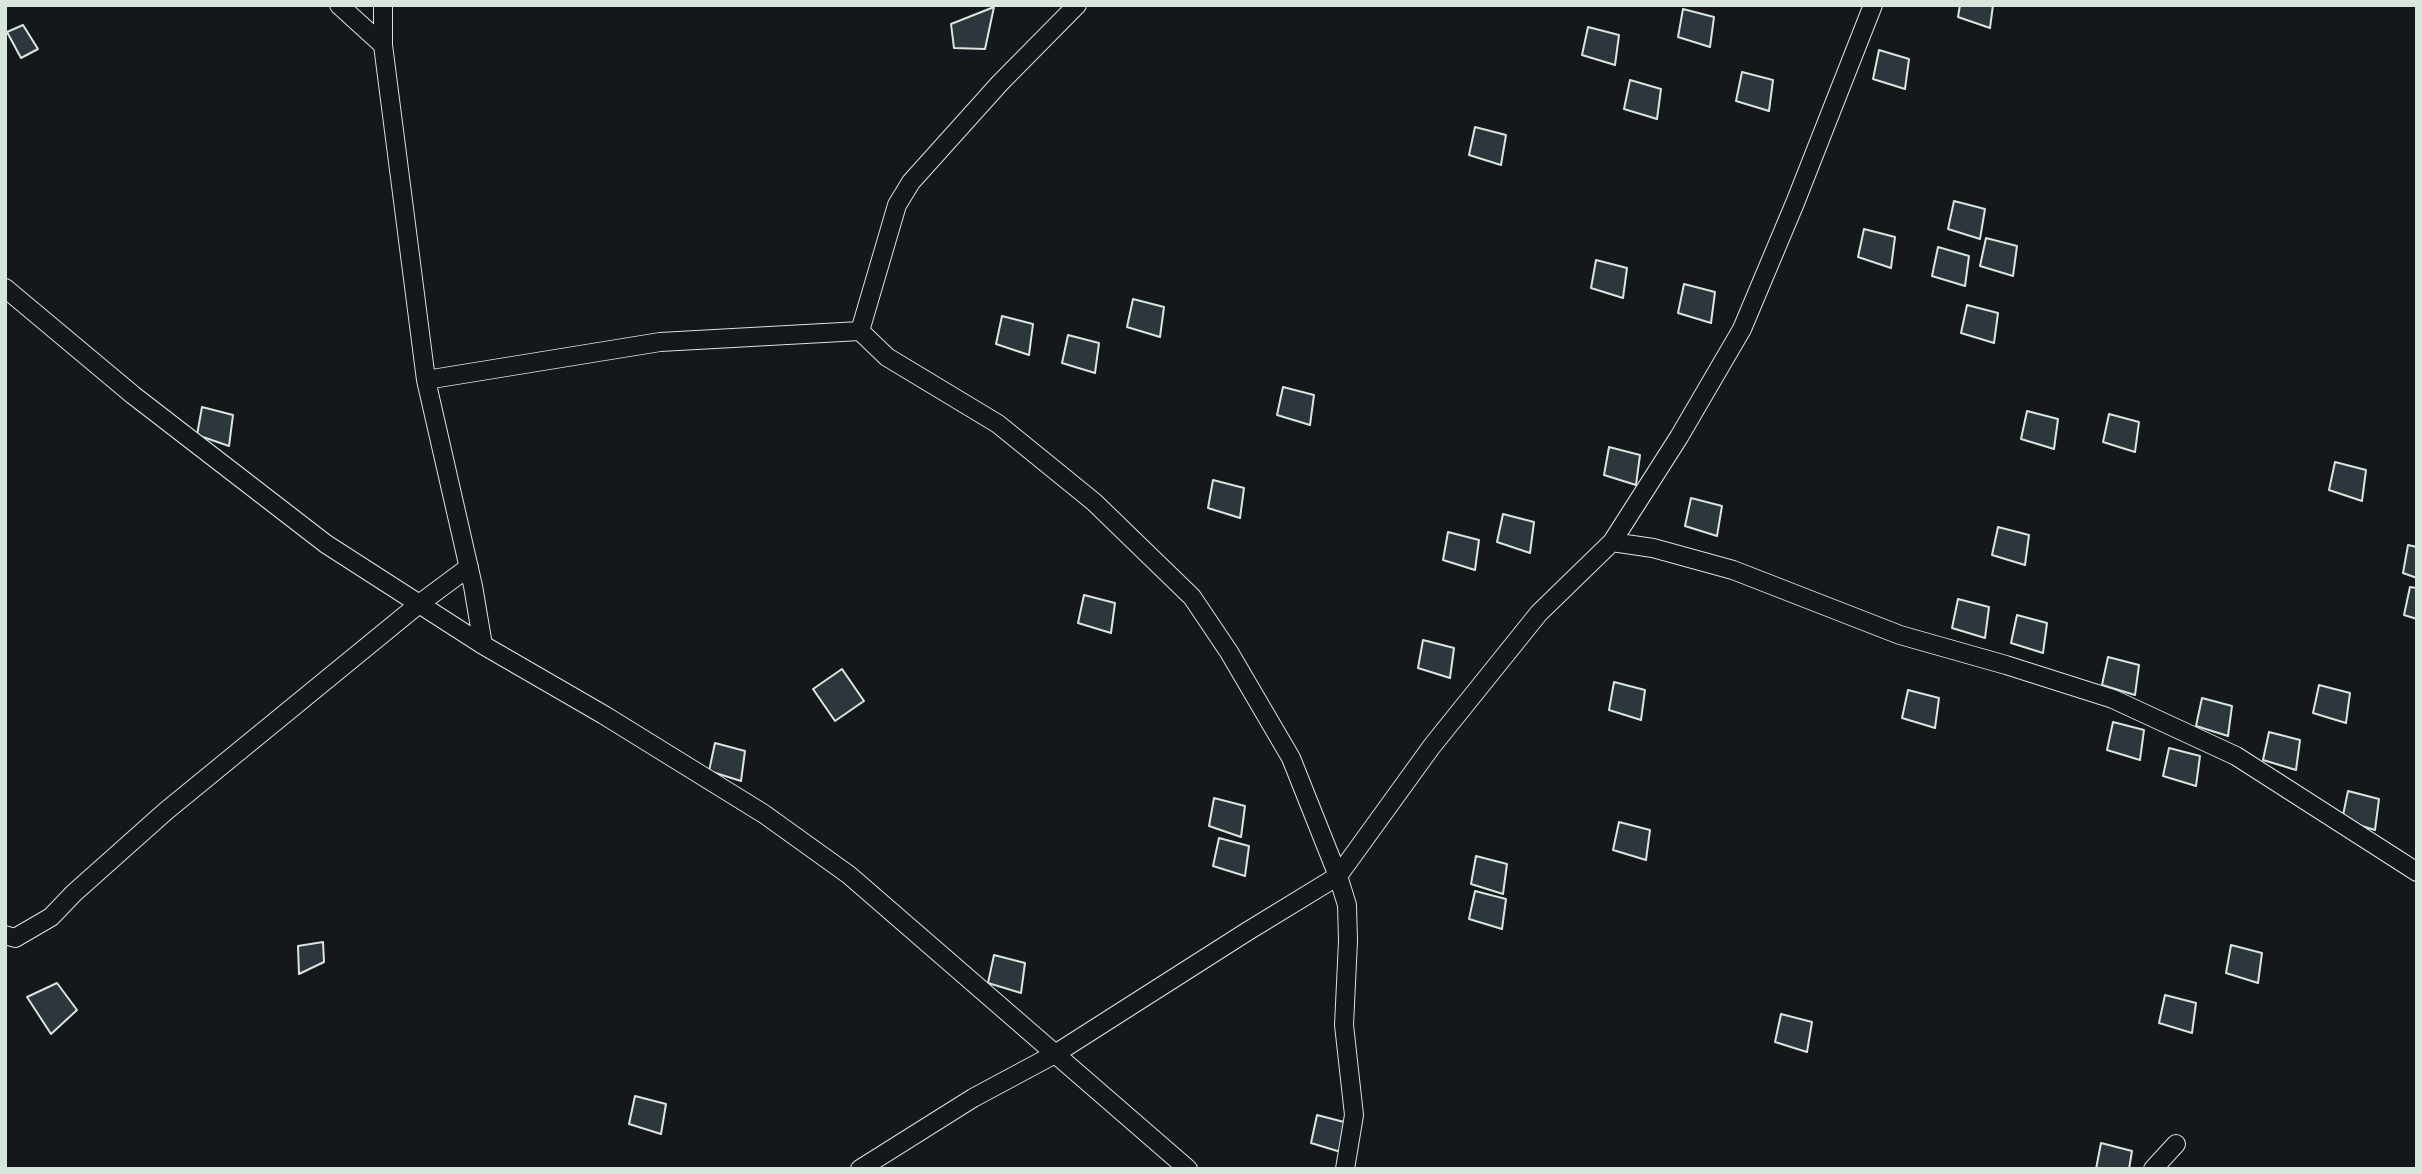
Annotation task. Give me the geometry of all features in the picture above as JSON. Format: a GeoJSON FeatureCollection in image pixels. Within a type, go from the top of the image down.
{"type":"FeatureCollection","features":[{"type":"Feature","properties":{"kind":"street"},"geometry":{"type":"LineString","coordinates":[[339,5],[383,45]]}},
{"type":"Feature","properties":{"kind":"street"},"geometry":{"type":"LineString","coordinates":[[383,5],[383,45],[426,380],[469,566],[484,645]]}},
{"type":"Feature","properties":{"kind":"street"},"geometry":{"type":"LineString","coordinates":[[860,331],[897,205],[911,182],[1000,83],[1077,5]]}},
{"type":"Feature","properties":{"kind":"street"},"geometry":{"type":"LineString","coordinates":[[860,1169],[974,1098],[1055,1054],[1338,876],[1432,746],[1539,613],[1612,542],[1679,437],[1742,329],[1873,5]]}},
{"type":"Feature","properties":{"kind":"street"},"geometry":{"type":"LineString","coordinates":[[5,288],[133,395],[326,544],[484,645],[764,814],[849,875],[1188,1169]]}},
{"type":"Feature","properties":{"kind":"street"},"geometry":{"type":"LineString","coordinates":[[426,380],[660,342],[860,331],[887,358],[998,424],[1094,502],[1192,597],[1229,652],[1291,758],[1338,876],[1347,905],[1349,941],[1344,1025],[1354,1115],[1345,1169]]}},
{"type":"Feature","properties":{"kind":"street"},"geometry":{"type":"LineString","coordinates":[[1612,542],[1653,548],[1734,570],[1900,635],[2113,699],[2236,756],[2417,872]]}},
{"type":"Feature","properties":{"kind":"street"},"geometry":{"type":"LineString","coordinates":[[5,935],[15,938],[51,917],[166,811],[469,566]]}},
{"type":"Feature","properties":{"kind":"street"},"geometry":{"type":"LineString","coordinates":[[2153,1169],[2176,1144]]}},
{"type":"Feature","properties":{"kind":"building"},"geometry":{"type":"Polygon","coordinates":[[[1960,5],[1993,5],[1990,28],[1958,17],[1960,5]]]}},
{"type":"Feature","properties":{"kind":"building"},"geometry":{"type":"Polygon","coordinates":[[[994,7],[985,49],[954,48],[951,24],[994,7]]]}},
{"type":"Feature","properties":{"kind":"building"},"geometry":{"type":"Polygon","coordinates":[[[1683,9],[1714,17],[1710,47],[1678,37],[1683,9]]]}},
{"type":"Feature","properties":{"kind":"building"},"geometry":{"type":"Polygon","coordinates":[[[23,25],[38,49],[21,58],[7,32],[23,25]]]}},
{"type":"Feature","properties":{"kind":"building"},"geometry":{"type":"Polygon","coordinates":[[[1588,27],[1619,35],[1615,65],[1582,55],[1588,27]]]}},
{"type":"Feature","properties":{"kind":"building"},"geometry":{"type":"Polygon","coordinates":[[[1879,50],[1909,59],[1905,89],[1873,79],[1879,50]]]}},
{"type":"Feature","properties":{"kind":"building"},"geometry":{"type":"Polygon","coordinates":[[[1742,72],[1773,80],[1769,111],[1736,101],[1742,72]]]}},
{"type":"Feature","properties":{"kind":"building"},"geometry":{"type":"Polygon","coordinates":[[[1630,80],[1661,89],[1657,119],[1624,109],[1630,80]]]}},
{"type":"Feature","properties":{"kind":"building"},"geometry":{"type":"Polygon","coordinates":[[[1475,127],[1506,135],[1501,165],[1469,155],[1475,127]]]}},
{"type":"Feature","properties":{"kind":"building"},"geometry":{"type":"Polygon","coordinates":[[[1954,201],[1985,209],[1980,239],[1948,229],[1954,201]]]}},
{"type":"Feature","properties":{"kind":"building"},"geometry":{"type":"Polygon","coordinates":[[[1864,229],[1895,237],[1891,268],[1858,257],[1864,229]]]}},
{"type":"Feature","properties":{"kind":"building"},"geometry":{"type":"Polygon","coordinates":[[[1986,238],[2017,246],[2013,276],[1980,266],[1986,238]]]}},
{"type":"Feature","properties":{"kind":"building"},"geometry":{"type":"Polygon","coordinates":[[[1938,247],[1969,256],[1965,286],[1932,276],[1938,247]]]}},
{"type":"Feature","properties":{"kind":"building"},"geometry":{"type":"Polygon","coordinates":[[[1596,260],[1627,268],[1623,298],[1591,288],[1596,260]]]}},
{"type":"Feature","properties":{"kind":"building"},"geometry":{"type":"Polygon","coordinates":[[[1684,284],[1715,292],[1711,323],[1678,313],[1684,284]]]}},
{"type":"Feature","properties":{"kind":"building"},"geometry":{"type":"Polygon","coordinates":[[[1133,299],[1164,307],[1160,337],[1127,327],[1133,299]]]}},
{"type":"Feature","properties":{"kind":"building"},"geometry":{"type":"Polygon","coordinates":[[[1967,305],[1998,313],[1994,343],[1961,333],[1967,305]]]}},
{"type":"Feature","properties":{"kind":"building"},"geometry":{"type":"Polygon","coordinates":[[[1002,316],[1033,324],[1029,355],[996,344],[1002,316]]]}},
{"type":"Feature","properties":{"kind":"building"},"geometry":{"type":"Polygon","coordinates":[[[1068,335],[1099,343],[1095,373],[1062,363],[1068,335]]]}},
{"type":"Feature","properties":{"kind":"building"},"geometry":{"type":"Polygon","coordinates":[[[1283,387],[1314,395],[1310,425],[1277,415],[1283,387]]]}},
{"type":"Feature","properties":{"kind":"building"},"geometry":{"type":"Polygon","coordinates":[[[202,407],[233,415],[229,446],[197,435],[202,407]]]}},
{"type":"Feature","properties":{"kind":"building"},"geometry":{"type":"Polygon","coordinates":[[[2027,411],[2058,419],[2054,449],[2021,439],[2027,411]]]}},
{"type":"Feature","properties":{"kind":"building"},"geometry":{"type":"Polygon","coordinates":[[[2109,414],[2139,422],[2135,452],[2103,442],[2109,414]]]}},
{"type":"Feature","properties":{"kind":"building"},"geometry":{"type":"Polygon","coordinates":[[[1609,447],[1640,455],[1636,485],[1604,475],[1609,447]]]}},
{"type":"Feature","properties":{"kind":"building"},"geometry":{"type":"Polygon","coordinates":[[[2335,462],[2366,470],[2362,501],[2329,490],[2335,462]]]}},
{"type":"Feature","properties":{"kind":"building"},"geometry":{"type":"Polygon","coordinates":[[[1213,480],[1244,488],[1240,518],[1208,508],[1213,480]]]}},
{"type":"Feature","properties":{"kind":"building"},"geometry":{"type":"Polygon","coordinates":[[[1691,498],[1722,506],[1717,536],[1685,526],[1691,498]]]}},
{"type":"Feature","properties":{"kind":"building"},"geometry":{"type":"Polygon","coordinates":[[[1503,514],[1534,522],[1530,553],[1497,542],[1503,514]]]}},
{"type":"Feature","properties":{"kind":"building"},"geometry":{"type":"Polygon","coordinates":[[[1998,527],[2029,535],[2025,565],[1992,555],[1998,527]]]}},
{"type":"Feature","properties":{"kind":"building"},"geometry":{"type":"Polygon","coordinates":[[[1448,532],[1479,540],[1475,570],[1443,560],[1448,532]]]}},
{"type":"Feature","properties":{"kind":"building"},"geometry":{"type":"Polygon","coordinates":[[[2408,545],[2417,547],[2417,578],[2403,573],[2408,545]]]}},
{"type":"Feature","properties":{"kind":"building"},"geometry":{"type":"Polygon","coordinates":[[[2410,587],[2417,588],[2417,619],[2404,615],[2410,587]]]}},
{"type":"Feature","properties":{"kind":"building"},"geometry":{"type":"Polygon","coordinates":[[[1084,595],[1115,603],[1111,633],[1078,623],[1084,595]]]}},
{"type":"Feature","properties":{"kind":"building"},"geometry":{"type":"Polygon","coordinates":[[[1958,599],[1989,607],[1985,638],[1952,628],[1958,599]]]}},
{"type":"Feature","properties":{"kind":"building"},"geometry":{"type":"Polygon","coordinates":[[[2017,615],[2047,623],[2043,653],[2011,643],[2017,615]]]}},
{"type":"Feature","properties":{"kind":"building"},"geometry":{"type":"Polygon","coordinates":[[[1423,640],[1454,648],[1450,678],[1418,668],[1423,640]]]}},
{"type":"Feature","properties":{"kind":"building"},"geometry":{"type":"Polygon","coordinates":[[[2108,657],[2139,665],[2135,695],[2102,685],[2108,657]]]}},
{"type":"Feature","properties":{"kind":"building"},"geometry":{"type":"Polygon","coordinates":[[[842,669],[864,701],[835,721],[813,689],[842,669]]]}},
{"type":"Feature","properties":{"kind":"building"},"geometry":{"type":"Polygon","coordinates":[[[1614,682],[1645,690],[1641,720],[1609,710],[1614,682]]]}},
{"type":"Feature","properties":{"kind":"building"},"geometry":{"type":"Polygon","coordinates":[[[2319,685],[2350,693],[2346,723],[2313,713],[2319,685]]]}},
{"type":"Feature","properties":{"kind":"building"},"geometry":{"type":"Polygon","coordinates":[[[1908,690],[1939,698],[1935,728],[1902,718],[1908,690]]]}},
{"type":"Feature","properties":{"kind":"building"},"geometry":{"type":"Polygon","coordinates":[[[2202,698],[2232,706],[2228,736],[2196,726],[2202,698]]]}},
{"type":"Feature","properties":{"kind":"building"},"geometry":{"type":"Polygon","coordinates":[[[2113,722],[2144,730],[2140,760],[2107,750],[2113,722]]]}},
{"type":"Feature","properties":{"kind":"building"},"geometry":{"type":"Polygon","coordinates":[[[2269,732],[2300,740],[2296,770],[2263,760],[2269,732]]]}},
{"type":"Feature","properties":{"kind":"building"},"geometry":{"type":"Polygon","coordinates":[[[715,743],[745,751],[741,781],[709,771],[715,743]]]}},
{"type":"Feature","properties":{"kind":"building"},"geometry":{"type":"Polygon","coordinates":[[[2169,748],[2200,756],[2196,786],[2163,776],[2169,748]]]}},
{"type":"Feature","properties":{"kind":"building"},"geometry":{"type":"Polygon","coordinates":[[[2348,791],[2379,799],[2375,830],[2342,820],[2348,791]]]}},
{"type":"Feature","properties":{"kind":"building"},"geometry":{"type":"Polygon","coordinates":[[[1214,798],[1245,806],[1241,837],[1209,826],[1214,798]]]}},
{"type":"Feature","properties":{"kind":"building"},"geometry":{"type":"Polygon","coordinates":[[[1619,822],[1650,830],[1646,860],[1613,850],[1619,822]]]}},
{"type":"Feature","properties":{"kind":"building"},"geometry":{"type":"Polygon","coordinates":[[[1219,838],[1249,846],[1245,876],[1213,866],[1219,838]]]}},
{"type":"Feature","properties":{"kind":"building"},"geometry":{"type":"Polygon","coordinates":[[[1476,856],[1507,864],[1503,894],[1471,884],[1476,856]]]}},
{"type":"Feature","properties":{"kind":"building"},"geometry":{"type":"Polygon","coordinates":[[[1475,891],[1506,899],[1502,929],[1469,919],[1475,891]]]}},
{"type":"Feature","properties":{"kind":"building"},"geometry":{"type":"Polygon","coordinates":[[[323,942],[324,962],[299,974],[298,946],[323,942]]]}},
{"type":"Feature","properties":{"kind":"building"},"geometry":{"type":"Polygon","coordinates":[[[2231,945],[2262,953],[2258,983],[2226,973],[2231,945]]]}},
{"type":"Feature","properties":{"kind":"building"},"geometry":{"type":"Polygon","coordinates":[[[994,955],[1025,963],[1021,993],[988,983],[994,955]]]}},
{"type":"Feature","properties":{"kind":"building"},"geometry":{"type":"Polygon","coordinates":[[[57,983],[77,1010],[51,1034],[27,997],[57,983]]]}},
{"type":"Feature","properties":{"kind":"building"},"geometry":{"type":"Polygon","coordinates":[[[2165,995],[2196,1003],[2192,1033],[2159,1023],[2165,995]]]}},
{"type":"Feature","properties":{"kind":"building"},"geometry":{"type":"Polygon","coordinates":[[[1781,1014],[1812,1022],[1807,1052],[1775,1042],[1781,1014]]]}},
{"type":"Feature","properties":{"kind":"building"},"geometry":{"type":"Polygon","coordinates":[[[635,1096],[666,1104],[661,1134],[629,1124],[635,1096]]]}},
{"type":"Feature","properties":{"kind":"building"},"geometry":{"type":"Polygon","coordinates":[[[1317,1115],[1348,1123],[1344,1153],[1311,1143],[1317,1115]]]}},
{"type":"Feature","properties":{"kind":"building"},"geometry":{"type":"Polygon","coordinates":[[[2101,1143],[2132,1151],[2129,1169],[2096,1169],[2101,1143]]]}}]}
